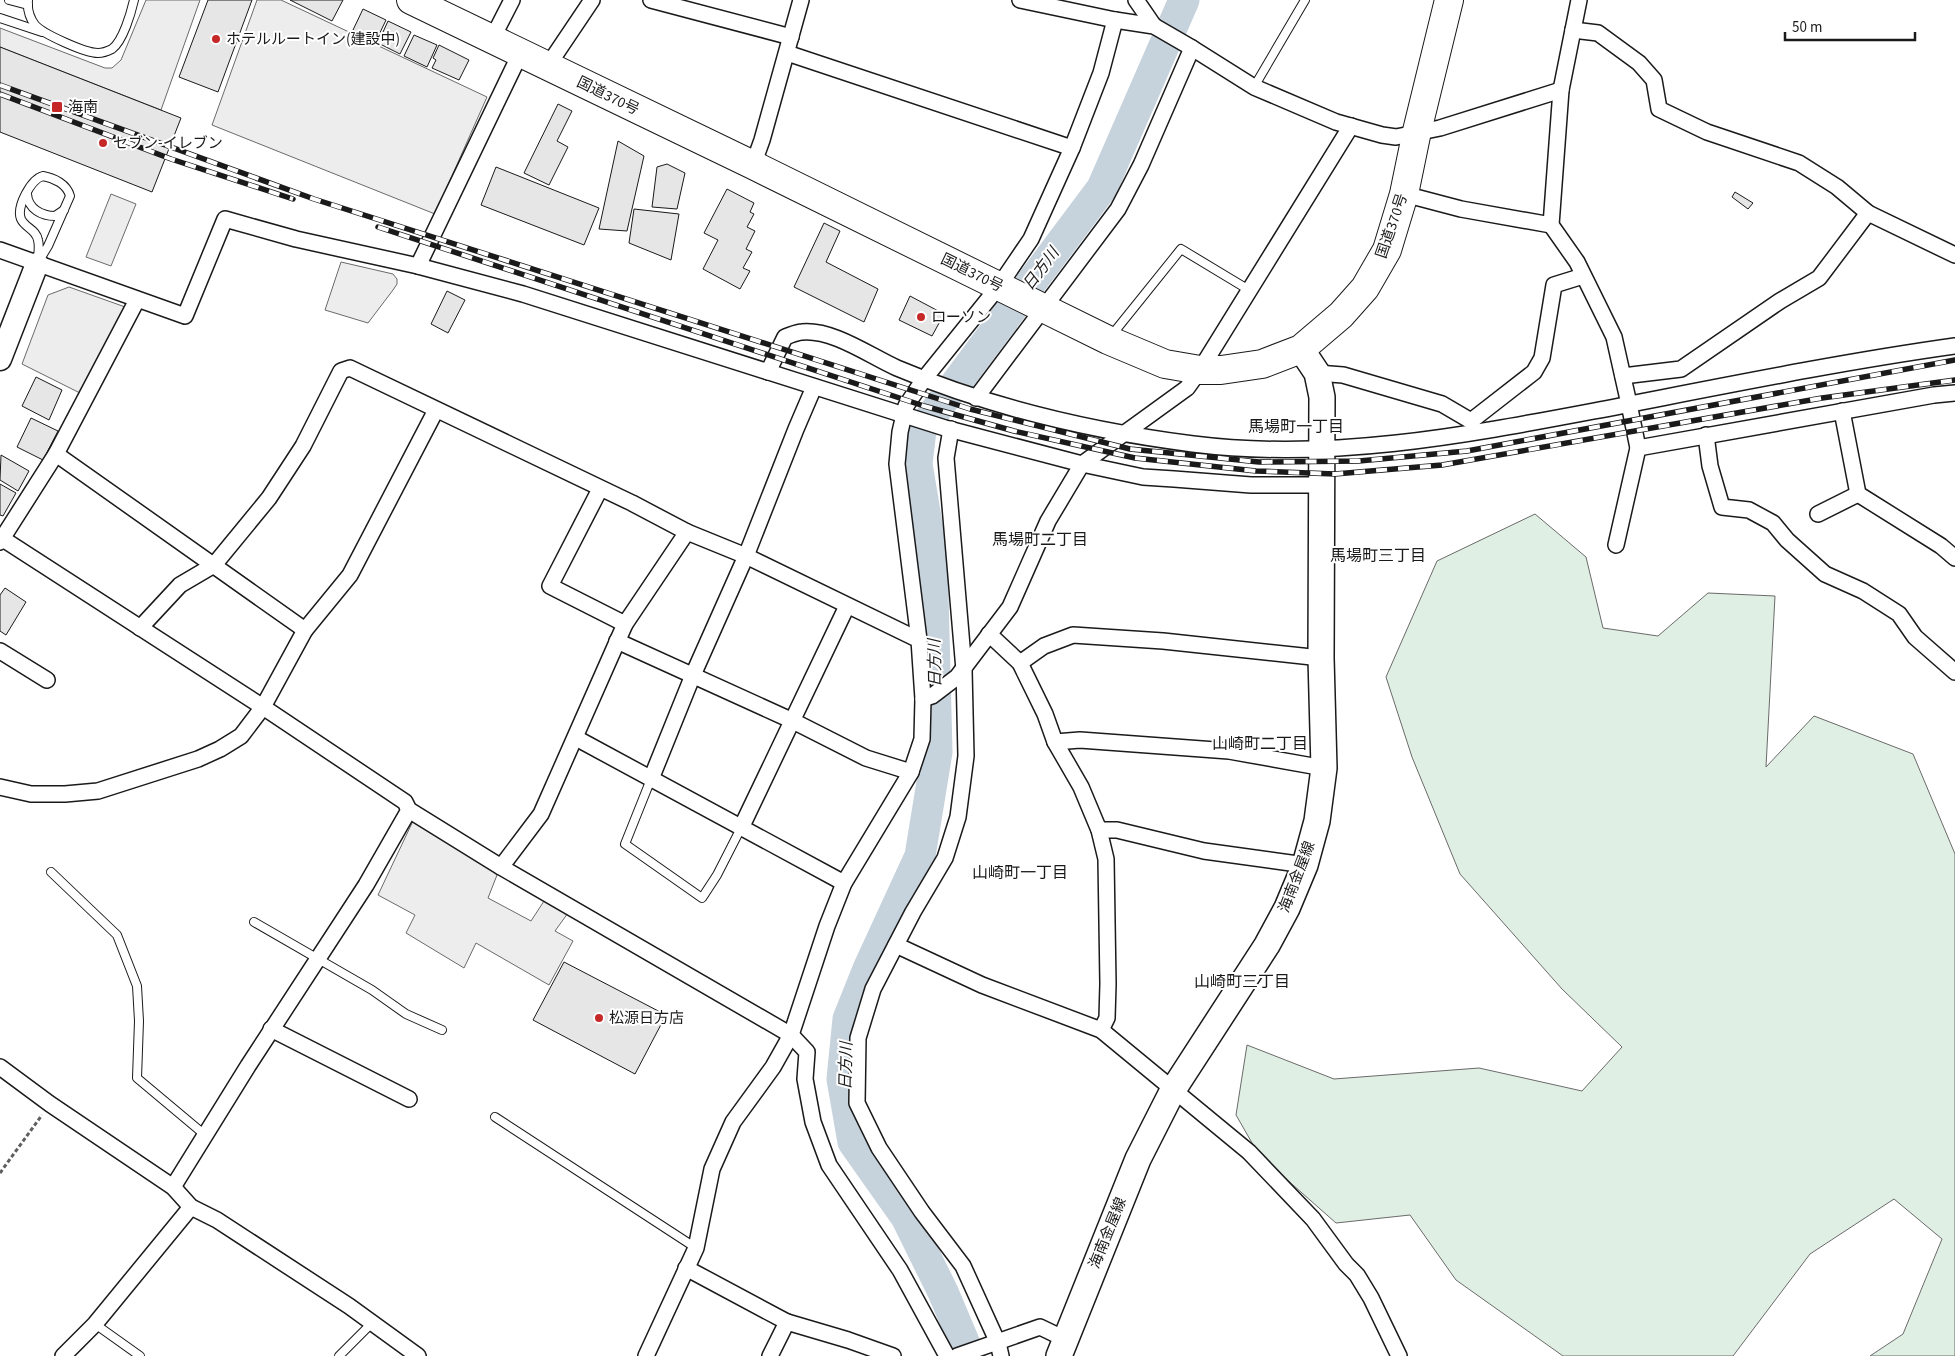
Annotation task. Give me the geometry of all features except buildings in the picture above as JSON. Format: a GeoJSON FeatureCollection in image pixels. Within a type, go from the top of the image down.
{"type":"FeatureCollection","features":[{"type":"Feature","properties":{"kind":"highway","name":"国道370号"},"geometry":{"type":"LineString","coordinates":[[411,0],[753,165],[1108,340],[1165,364],[1200,370],[1221,370],[1262,364],[1302,349],[1341,315],[1365,288],[1387,250],[1404,194],[1417,131],[1450,0]]}},
{"type":"Feature","properties":{"kind":"main road","name":"海南金屋線"},"geometry":{"type":"LineString","coordinates":[[1062,1348],[1138,1159],[1173,1090],[1267,945],[1287,908],[1305,865],[1317,821],[1324,768],[1321,658],[1322,397],[1317,373],[1302,349]]}},
{"type":"Feature","properties":{"kind":"street"},"geometry":{"type":"LineString","coordinates":[[492,39],[512,0]]}},
{"type":"Feature","properties":{"kind":"street"},"geometry":{"type":"LineString","coordinates":[[548,67],[592,0]]}},
{"type":"Feature","properties":{"kind":"street"},"geometry":{"type":"LineString","coordinates":[[650,0],[791,37]]}},
{"type":"Feature","properties":{"kind":"street"},"geometry":{"type":"LineString","coordinates":[[753,165],[762,140],[801,0]]}},
{"type":"Feature","properties":{"kind":"street"},"geometry":{"type":"LineString","coordinates":[[1020,0],[1114,20],[1154,26],[1254,87],[1336,122],[1382,135],[1396,137],[1417,131],[1440,128],[1561,90]]}},
{"type":"Feature","properties":{"kind":"street"},"geometry":{"type":"LineString","coordinates":[[1136,0],[1154,26]]}},
{"type":"Feature","properties":{"kind":"street"},"geometry":{"type":"LineString","coordinates":[[1579,0],[1561,90],[1551,225],[1576,262],[1614,337],[1638,448],[1616,546]]}},
{"type":"Feature","properties":{"kind":"street"},"geometry":{"type":"LineString","coordinates":[[646,1356],[696,1248],[712,1169],[734,1122],[773,1067],[792,1035],[827,926],[844,883],[911,772],[922,739],[927,698],[897,464],[908,416],[906,406],[929,381],[1003,288],[1031,239],[1072,148],[1101,73],[1114,20]]}},
{"type":"Feature","properties":{"kind":"street"},"geometry":{"type":"LineString","coordinates":[[1573,30],[1598,33],[1638,62],[1654,80],[1659,109],[1707,132],[1799,163],[1837,188],[1868,213],[1955,255]]}},
{"type":"Feature","properties":{"kind":"street"},"geometry":{"type":"LineString","coordinates":[[970,396],[1038,305],[1118,209],[1141,165],[1192,48]]}},
{"type":"Feature","properties":{"kind":"street"},"geometry":{"type":"LineString","coordinates":[[787,53],[1072,148]]}},
{"type":"Feature","properties":{"kind":"street"},"geometry":{"type":"LineString","coordinates":[[418,266],[520,54]]}},
{"type":"Feature","properties":{"kind":"street"},"geometry":{"type":"LineString","coordinates":[[927,698],[961,673],[1010,607],[1048,521],[1082,464],[1187,388],[1351,126]]}},
{"type":"Feature","properties":{"kind":"street"},"geometry":{"type":"LineString","coordinates":[[1404,194],[1461,209],[1551,225]]}},
{"type":"Feature","properties":{"kind":"street"},"geometry":{"type":"LineString","coordinates":[[1623,376],[1681,368],[1780,301],[1819,278],[1868,213]]}},
{"type":"Feature","properties":{"kind":"street"},"geometry":{"type":"LineString","coordinates":[[0,250],[185,316],[225,219],[296,239],[418,266],[522,294],[908,416],[1082,464],[1166,479],[1252,485],[1322,485]]}},
{"type":"Feature","properties":{"kind":"street"},"geometry":{"type":"LineString","coordinates":[[0,358],[37,264]]}},
{"type":"Feature","properties":{"kind":"street"},"geometry":{"type":"LineString","coordinates":[[1471,428],[1534,372],[1542,358],[1554,285],[1583,276]]}},
{"type":"Feature","properties":{"kind":"street"},"geometry":{"type":"LineString","coordinates":[[137,300],[56,454],[1,539],[263,707],[405,802],[409,810],[501,867],[792,1035],[807,1052],[805,1079],[813,1122],[829,1165],[900,1270],[947,1356]]}},
{"type":"Feature","properties":{"kind":"street"},"geometry":{"type":"LineString","coordinates":[[768,372],[785,337],[801,332],[818,333],[840,340],[929,381],[970,396],[1067,423],[1124,434],[1195,444],[1239,448],[1321,448],[1415,441],[1471,428],[1629,404],[1955,346]]}},
{"type":"Feature","properties":{"kind":"street"},"geometry":{"type":"LineString","coordinates":[[140,628],[180,586],[214,565],[270,498],[303,446],[341,371],[350,368],[687,532],[746,556],[919,640]]}},
{"type":"Feature","properties":{"kind":"street"},"geometry":{"type":"LineString","coordinates":[[1317,373],[1343,375],[1442,404],[1471,428]]}},
{"type":"Feature","properties":{"kind":"street"},"geometry":{"type":"LineString","coordinates":[[651,779],[693,675],[746,556],[814,387]]}},
{"type":"Feature","properties":{"kind":"street"},"geometry":{"type":"LineString","coordinates":[[1638,448],[1934,395],[1955,393]]}},
{"type":"Feature","properties":{"kind":"street"},"geometry":{"type":"LineString","coordinates":[[0,787],[31,794],[64,794],[98,790],[176,767],[220,749],[241,736],[263,707],[304,630],[350,575],[436,410]]}},
{"type":"Feature","properties":{"kind":"street"},"geometry":{"type":"LineString","coordinates":[[1842,411],[1858,494],[1940,546],[1955,558]]}},
{"type":"Feature","properties":{"kind":"street"},"geometry":{"type":"LineString","coordinates":[[948,428],[946,458],[966,756],[958,817],[945,858],[873,989],[858,1038],[857,1103],[880,1148],[922,1212],[963,1266],[996,1348]]}},
{"type":"Feature","properties":{"kind":"street"},"geometry":{"type":"LineString","coordinates":[[1706,435],[1710,466],[1722,507],[1749,510],[1773,523],[1787,540],[1825,574],[1863,591],[1899,614],[1915,637],[1955,672]]}},
{"type":"Feature","properties":{"kind":"street"},"geometry":{"type":"LineString","coordinates":[[56,454],[304,630]]}},
{"type":"Feature","properties":{"kind":"street"},"geometry":{"type":"LineString","coordinates":[[600,489],[550,586],[625,624]]}},
{"type":"Feature","properties":{"kind":"street"},"geometry":{"type":"LineString","coordinates":[[1818,514],[1858,494]]}},
{"type":"Feature","properties":{"kind":"street"},"geometry":{"type":"LineString","coordinates":[[501,867],[540,814],[576,738],[625,624],[687,532]]}},
{"type":"Feature","properties":{"kind":"street"},"geometry":{"type":"LineString","coordinates":[[741,828],[847,606]]}},
{"type":"Feature","properties":{"kind":"street"},"geometry":{"type":"LineString","coordinates":[[989,634],[1020,663],[1056,742],[1081,787],[1099,830],[1106,859],[1108,926],[1106,1018],[1101,1030]]}},
{"type":"Feature","properties":{"kind":"street"},"geometry":{"type":"LineString","coordinates":[[1020,663],[1044,646],[1074,635],[1163,641],[1321,658]]}},
{"type":"Feature","properties":{"kind":"street"},"geometry":{"type":"LineString","coordinates":[[617,641],[793,721],[866,758],[911,772]]}},
{"type":"Feature","properties":{"kind":"street"},"geometry":{"type":"LineString","coordinates":[[0,651],[46,680]]}},
{"type":"Feature","properties":{"kind":"street"},"geometry":{"type":"LineString","coordinates":[[576,738],[844,883]]}},
{"type":"Feature","properties":{"kind":"street"},"geometry":{"type":"LineString","coordinates":[[1056,742],[1080,740],[1229,751],[1324,768]]}},
{"type":"Feature","properties":{"kind":"street"},"geometry":{"type":"LineString","coordinates":[[173,1187],[271,1029],[286,1010],[366,885],[409,810]]}},
{"type":"Feature","properties":{"kind":"street"},"geometry":{"type":"LineString","coordinates":[[1099,830],[1117,830],[1204,851],[1305,865]]}},
{"type":"Feature","properties":{"kind":"street"},"geometry":{"type":"LineString","coordinates":[[896,946],[982,985],[1101,1030],[1249,1152],[1313,1219],[1346,1264],[1357,1275],[1371,1298],[1399,1356]]}},
{"type":"Feature","properties":{"kind":"street"},"geometry":{"type":"LineString","coordinates":[[271,1029],[409,1099]]}},
{"type":"Feature","properties":{"kind":"street"},"geometry":{"type":"LineString","coordinates":[[0,1067],[50,1104],[173,1187],[191,1207],[217,1220],[372,1323],[418,1356]]}},
{"type":"Feature","properties":{"kind":"street"},"geometry":{"type":"LineString","coordinates":[[63,1356],[95,1324],[191,1207]]}},
{"type":"Feature","properties":{"kind":"street"},"geometry":{"type":"LineString","coordinates":[[686,1268],[787,1322],[893,1356]]}},
{"type":"Feature","properties":{"kind":"street"},"geometry":{"type":"LineString","coordinates":[[770,1356],[787,1322]]}},
{"type":"Feature","properties":{"kind":"street"},"geometry":{"type":"LineString","coordinates":[[957,1356],[996,1348],[1040,1328],[1062,1348]]}},
{"type":"Feature","properties":{"kind":"lane"},"geometry":{"type":"LineString","coordinates":[[9,0],[28,3],[30,18],[37,27],[47,34]]}},
{"type":"Feature","properties":{"kind":"lane"},"geometry":{"type":"LineString","coordinates":[[0,18],[98,54],[113,48],[118,41],[134,0]]}},
{"type":"Feature","properties":{"kind":"lane"},"geometry":{"type":"LineString","coordinates":[[1254,87],[1305,0]]}},
{"type":"Feature","properties":{"kind":"lane"},"geometry":{"type":"LineString","coordinates":[[47,177],[64,185],[69,191],[70,196],[48,246],[37,264],[39,241],[33,229],[21,219],[19,211],[36,178],[47,177]]}},
{"type":"Feature","properties":{"kind":"lane"},"geometry":{"type":"LineString","coordinates":[[27,193],[29,204],[37,211],[55,216],[65,208]]}},
{"type":"Feature","properties":{"kind":"lane"},"geometry":{"type":"LineString","coordinates":[[1108,340],[1181,249],[1249,290]]}},
{"type":"Feature","properties":{"kind":"lane"},"geometry":{"type":"LineString","coordinates":[[651,779],[625,844],[702,898],[717,875],[741,828]]}},
{"type":"Feature","properties":{"kind":"lane"},"geometry":{"type":"LineString","coordinates":[[51,872],[117,935],[137,986],[139,1021],[137,1078],[205,1135]]}},
{"type":"Feature","properties":{"kind":"lane"},"geometry":{"type":"LineString","coordinates":[[254,922],[372,990],[406,1014],[442,1030]]}},
{"type":"Feature","properties":{"kind":"lane"},"geometry":{"type":"LineString","coordinates":[[495,1117],[696,1248]]}},
{"type":"Feature","properties":{"kind":"lane"},"geometry":{"type":"LineString","coordinates":[[339,1356],[372,1323]]}},
{"type":"Feature","properties":{"kind":"lane"},"geometry":{"type":"LineString","coordinates":[[95,1324],[140,1356]]}},
{"type":"Feature","properties":{"kind":"path"},"geometry":{"type":"LineString","coordinates":[[0,1174],[50,1104]]}},
{"type":"Feature","properties":{"kind":"green space"},"geometry":{"type":"Polygon","coordinates":[[[1535,514],[1586,557],[1603,628],[1658,636],[1708,593],[1775,596],[1766,767],[1814,716],[1913,754],[1955,854],[1955,1356],[1870,1356],[1903,1334],[1942,1239],[1894,1199],[1810,1254],[1733,1356],[1563,1356],[1456,1280],[1410,1215],[1336,1223],[1259,1155],[1236,1115],[1247,1045],[1334,1079],[1479,1068],[1582,1091],[1622,1047],[1562,989],[1460,874],[1412,757],[1386,677],[1437,561],[1535,514]]]}},
{"type":"Feature","properties":{"kind":"shaded area"},"geometry":{"type":"Polygon","coordinates":[[[146,0],[200,0],[161,110],[0,47],[0,28],[105,68],[112,68],[121,60],[146,0]]]}},
{"type":"Feature","properties":{"kind":"shaded area"},"geometry":{"type":"Polygon","coordinates":[[[257,0],[281,0],[487,97],[435,214],[212,125],[257,0]]]}},
{"type":"Feature","properties":{"kind":"shaded area"},"geometry":{"type":"Polygon","coordinates":[[[111,194],[136,204],[111,266],[86,257],[111,194]]]}},
{"type":"Feature","properties":{"kind":"shaded area"},"geometry":{"type":"Polygon","coordinates":[[[341,262],[393,274],[397,279],[397,284],[368,323],[325,310],[341,262]]]}},
{"type":"Feature","properties":{"kind":"shaded area"},"geometry":{"type":"Polygon","coordinates":[[[69,287],[128,308],[82,394],[22,364],[48,295],[69,287]]]}},
{"type":"Feature","properties":{"kind":"shaded area"},"geometry":{"type":"Polygon","coordinates":[[[413,821],[499,870],[488,898],[531,921],[544,901],[568,913],[555,931],[573,941],[549,985],[476,943],[464,968],[406,933],[415,915],[378,895],[413,821]]]}},
{"type":"Feature","properties":{"kind":"waterway","name":"日方川"},"geometry":{"type":"LineString","coordinates":[[970,1356],[943,1292],[906,1217],[853,1142],[842,1079],[848,1019],[868,969],[920,856],[937,752],[932,554],[917,464],[921,430],[1102,188],[1184,0]]}},
{"type":"Feature","properties":{"kind":"railway"},"geometry":{"type":"LineString","coordinates":[[0,85],[314,199],[970,409],[1130,449],[1259,462],[1359,461],[1467,451],[1955,360]]}},
{"type":"Feature","properties":{"kind":"railway"},"geometry":{"type":"LineString","coordinates":[[0,94],[171,159],[293,199]]}},
{"type":"Feature","properties":{"kind":"railway"},"geometry":{"type":"LineString","coordinates":[[378,227],[924,406],[1014,431],[1135,458],[1256,471],[1335,474],[1442,465],[1822,398],[1955,380]]}},
{"type":"Feature","properties":{"kind":"place","name":"ホテルルートイン(建設中)"},"geometry":{"type":"Point","coordinates":[216,39]}},
{"type":"Feature","properties":{"kind":"place","name":"海南"},"geometry":{"type":"Point","coordinates":[57,107]}},
{"type":"Feature","properties":{"kind":"place","name":"セブン-イレブン"},"geometry":{"type":"Point","coordinates":[103,143]}},
{"type":"Feature","properties":{"kind":"place","name":"ローソン"},"geometry":{"type":"Point","coordinates":[921,317]}},
{"type":"Feature","properties":{"kind":"place","name":"松源日方店"},"geometry":{"type":"Point","coordinates":[599,1018]}},
{"type":"Feature","properties":{"kind":"district","name":"馬場町一丁目"},"geometry":{"type":"Point","coordinates":[1296,427]}},
{"type":"Feature","properties":{"kind":"district","name":"馬場町二丁目"},"geometry":{"type":"Point","coordinates":[1040,540]}},
{"type":"Feature","properties":{"kind":"district","name":"馬場町三丁目"},"geometry":{"type":"Point","coordinates":[1378,556]}},
{"type":"Feature","properties":{"kind":"district","name":"山崎町二丁目"},"geometry":{"type":"Point","coordinates":[1260,744]}},
{"type":"Feature","properties":{"kind":"district","name":"山崎町一丁目"},"geometry":{"type":"Point","coordinates":[1020,873]}},
{"type":"Feature","properties":{"kind":"district","name":"山崎町三丁目"},"geometry":{"type":"Point","coordinates":[1242,982]}}]}
